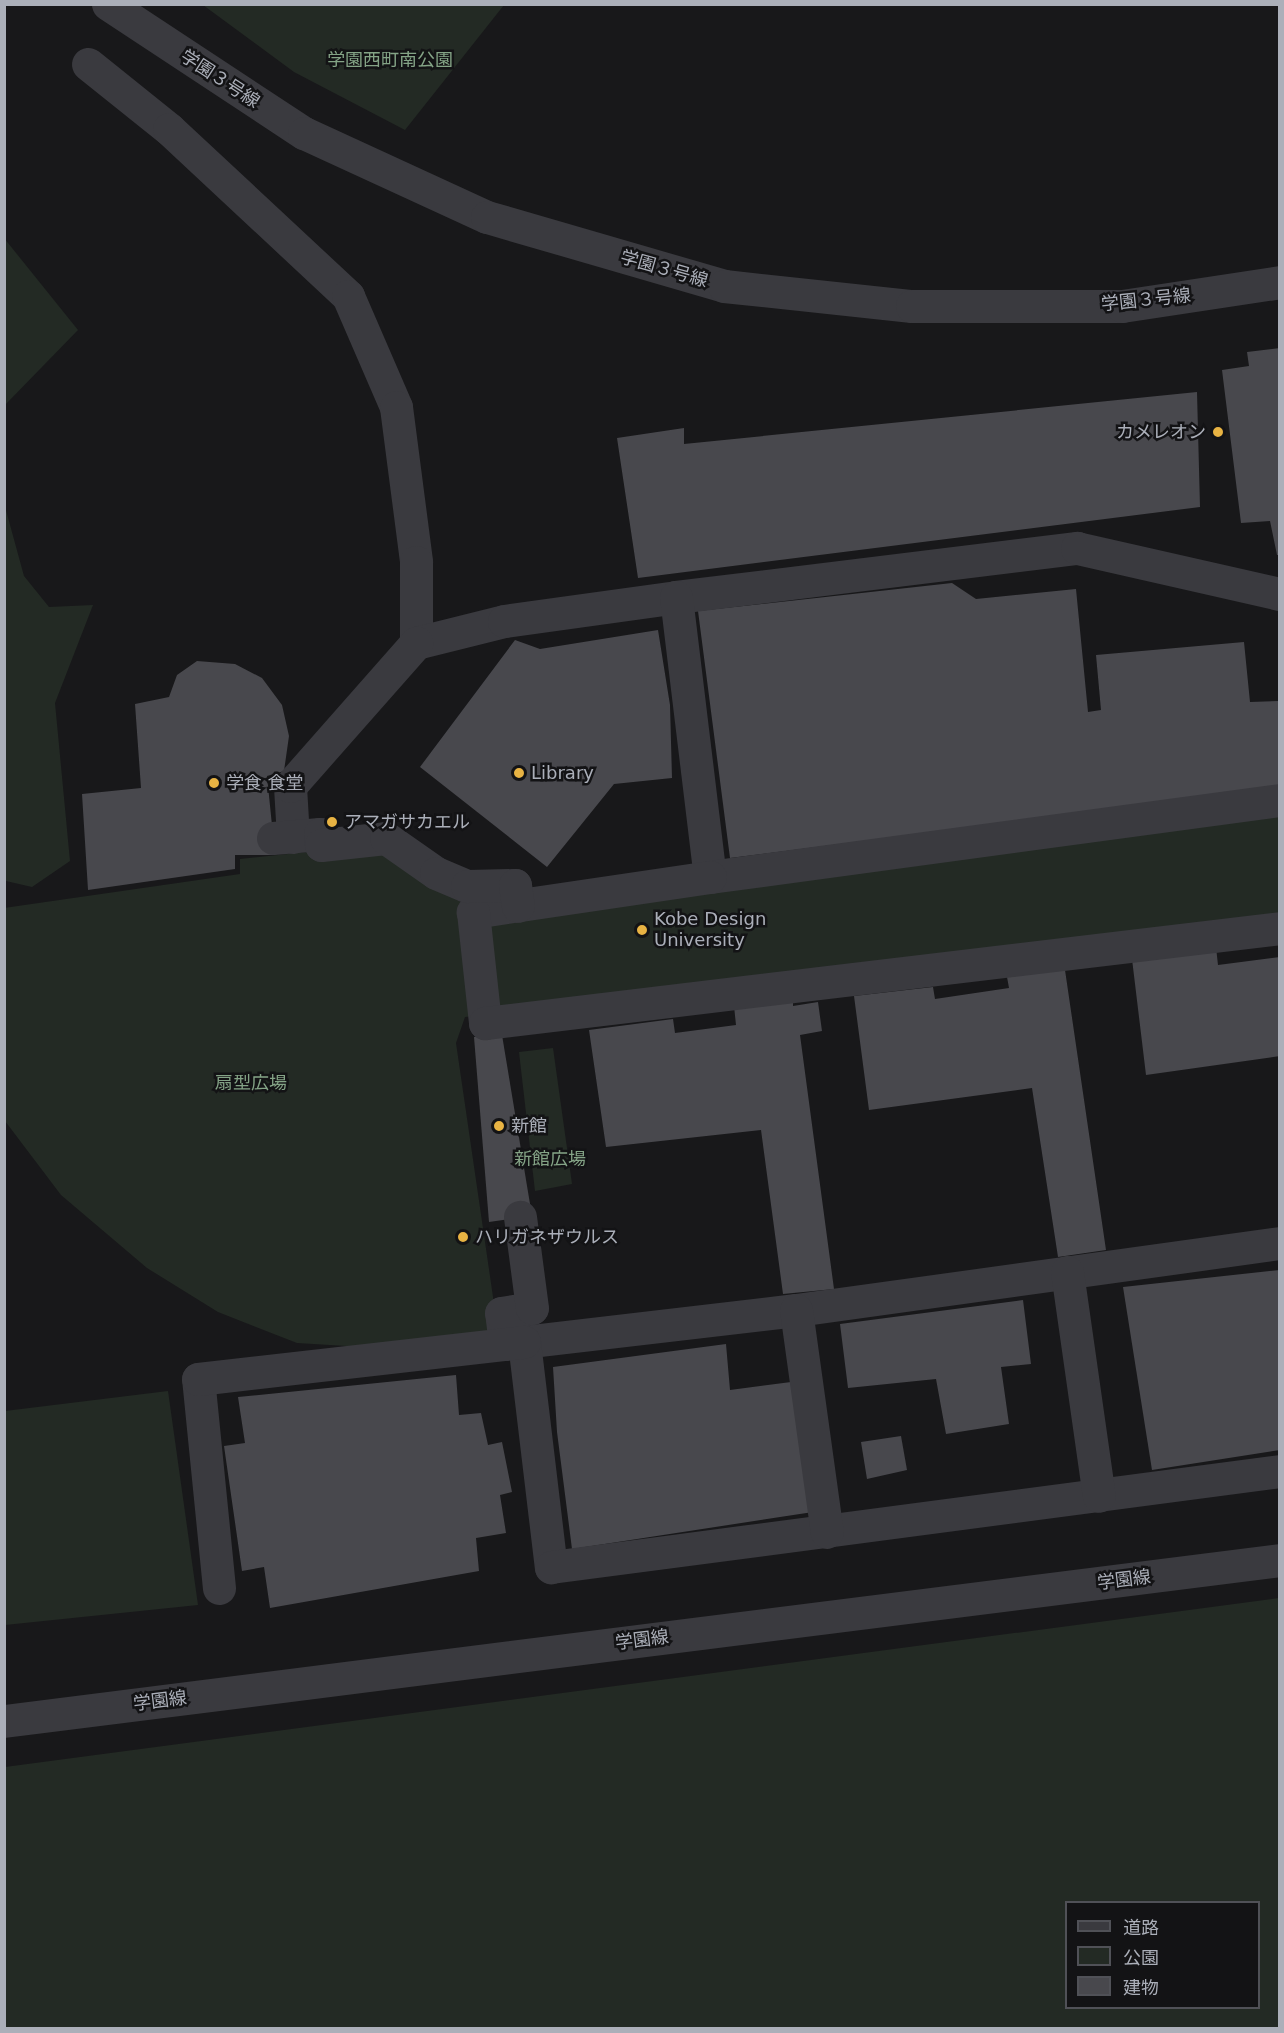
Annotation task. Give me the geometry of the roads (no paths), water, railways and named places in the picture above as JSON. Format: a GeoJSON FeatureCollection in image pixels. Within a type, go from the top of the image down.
{"type":"FeatureCollection","features":[{"type":"Feature","properties":{"kind":"street","name":"学園３号線"},"geometry":{"type":"LineString","coordinates":[[108,4],[304,133],[487,217],[723,286],[912,306],[1122,306],[1280,282]]}},
{"type":"Feature","properties":{"kind":"street"},"geometry":{"type":"LineString","coordinates":[[88,64],[169,129],[348,296],[396,407],[417,562],[417,643]]}},
{"type":"Feature","properties":{"kind":"street"},"geometry":{"type":"LineString","coordinates":[[518,906],[515,885],[467,886],[436,873],[386,838],[321,845],[320,834],[283,838],[290,786],[417,643],[504,621],[676,597],[1077,548],[1280,594]]}},
{"type":"Feature","properties":{"kind":"street"},"geometry":{"type":"LineString","coordinates":[[676,597],[710,876]]}},
{"type":"Feature","properties":{"kind":"street"},"geometry":{"type":"LineString","coordinates":[[1280,800],[710,876],[473,912],[485,1023],[1280,928]]}},
{"type":"Feature","properties":{"kind":"street"},"geometry":{"type":"LineString","coordinates":[[520,1217],[532,1308],[501,1313],[514,1343],[551,1567],[1280,1471]]}},
{"type":"Feature","properties":{"kind":"street"},"geometry":{"type":"LineString","coordinates":[[219,1588],[198,1379],[796,1310],[1280,1242]]}},
{"type":"Feature","properties":{"kind":"street"},"geometry":{"type":"LineString","coordinates":[[1067,1272],[1099,1496]]}},
{"type":"Feature","properties":{"kind":"street"},"geometry":{"type":"LineString","coordinates":[[796,1310],[827,1532]]}},
{"type":"Feature","properties":{"kind":"street","name":"学園線"},"geometry":{"type":"LineString","coordinates":[[4,1721],[1280,1560]]}},
{"type":"Feature","properties":{"kind":"place","name":"カメレオン"},"geometry":{"type":"Point","coordinates":[1218,432]}},
{"type":"Feature","properties":{"kind":"place","name":"Library"},"geometry":{"type":"Point","coordinates":[519,773]}},
{"type":"Feature","properties":{"kind":"place","name":"学食 食堂"},"geometry":{"type":"Point","coordinates":[214,783]}},
{"type":"Feature","properties":{"kind":"place","name":"アマガサカエル"},"geometry":{"type":"Point","coordinates":[332,822]}},
{"type":"Feature","properties":{"kind":"place","name":"Kobe Design University"},"geometry":{"type":"Point","coordinates":[642,930]}},
{"type":"Feature","properties":{"kind":"place","name":"新館"},"geometry":{"type":"Point","coordinates":[499,1126]}},
{"type":"Feature","properties":{"kind":"place","name":"ハリガネザウルス"},"geometry":{"type":"Point","coordinates":[463,1237]}},
{"type":"Feature","properties":{"kind":"park label","name":"学園西町南公園"},"geometry":{"type":"Point","coordinates":[390,60]}},
{"type":"Feature","properties":{"kind":"park label","name":"扇型広場"},"geometry":{"type":"Point","coordinates":[251,1083]}},
{"type":"Feature","properties":{"kind":"park label","name":"新館広場"},"geometry":{"type":"Point","coordinates":[550,1159]}}]}
